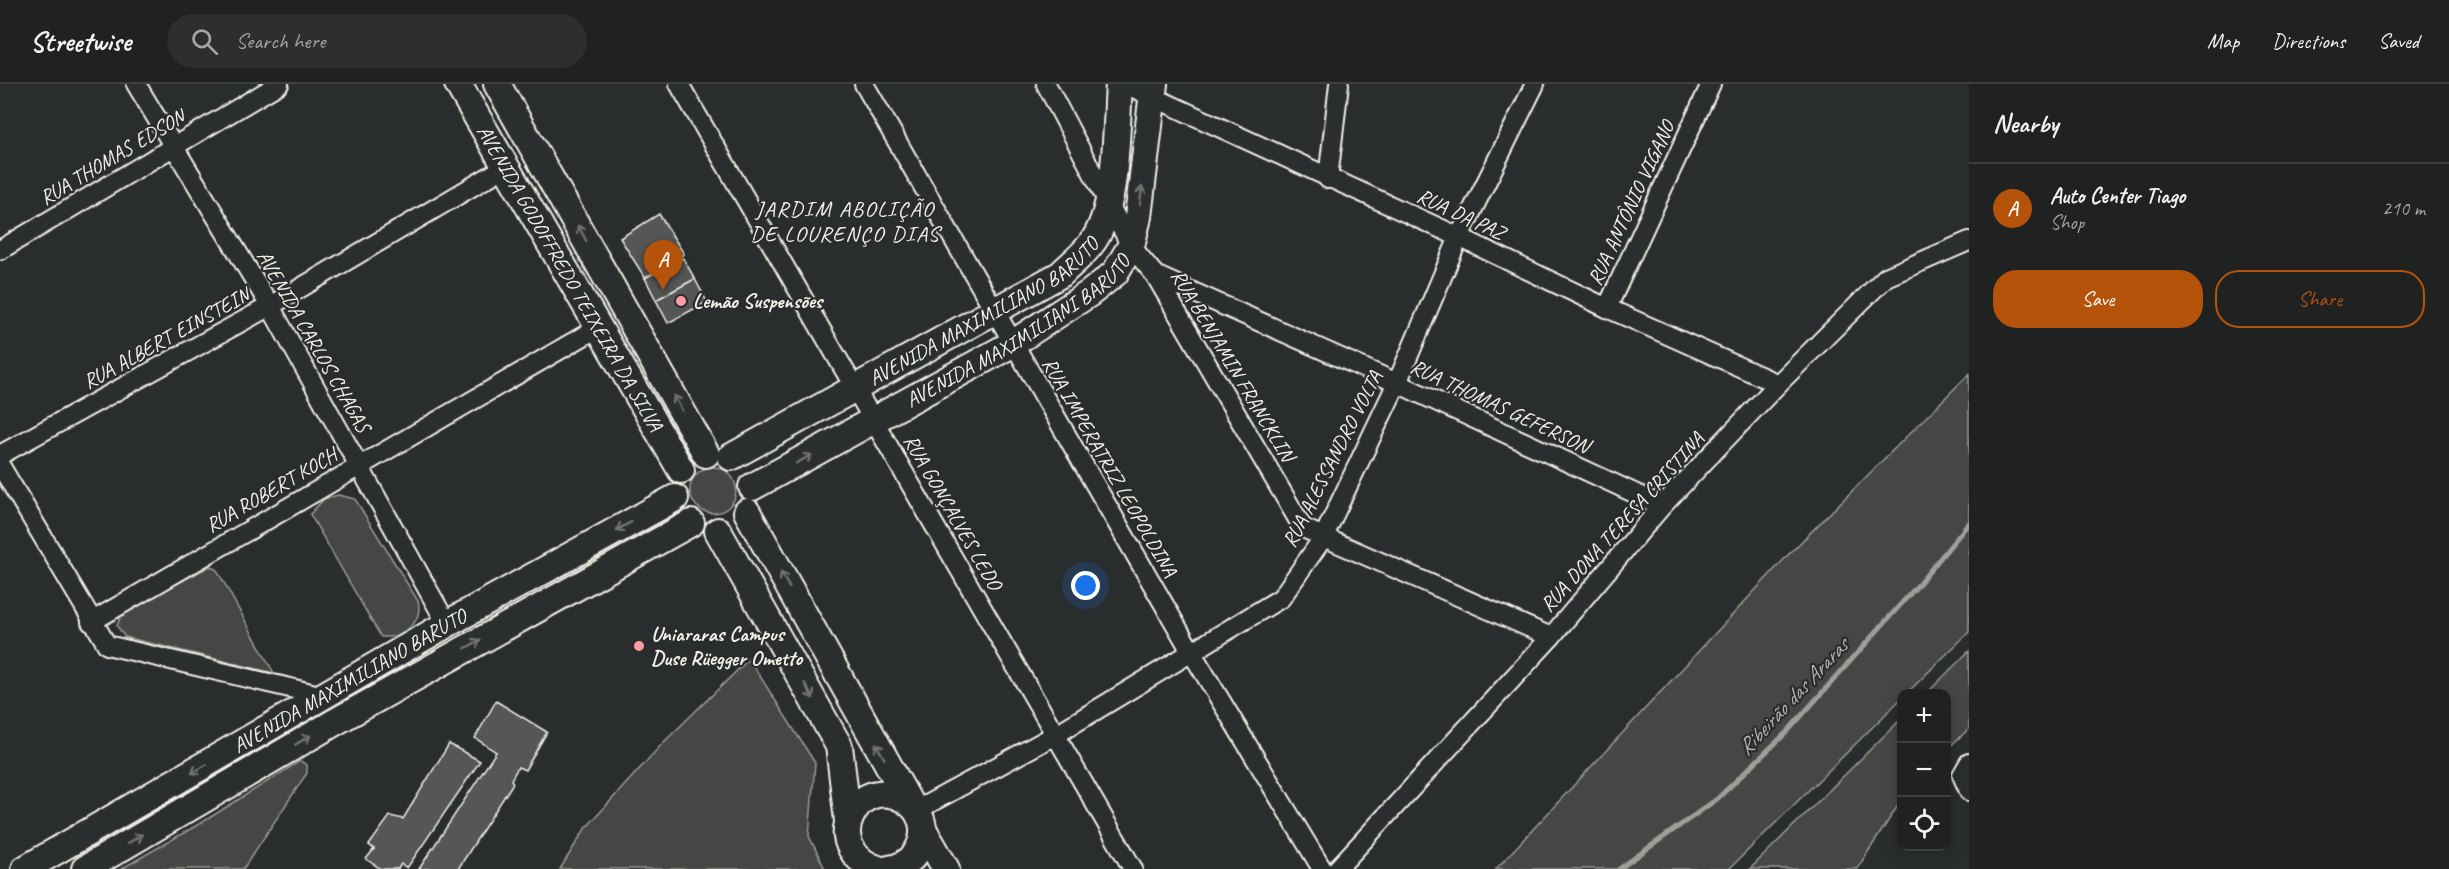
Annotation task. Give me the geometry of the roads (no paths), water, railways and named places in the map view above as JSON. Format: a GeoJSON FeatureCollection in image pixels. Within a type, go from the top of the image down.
{"type":"FeatureCollection","features":[{"type":"Feature","properties":{"kind":"street","name":"AVENIDA CARLOS CHAGAS"},"geometry":{"type":"LineString","coordinates":[[136,84],[270,306],[447,624]]}},
{"type":"Feature","properties":{"kind":"street","name":"RUA THOMAS EDSON"},"geometry":{"type":"LineString","coordinates":[[0,250],[279,84]]}},
{"type":"Feature","properties":{"kind":"street","name":"AVENIDA GODOFFREDO TEIXEIRA DA SILVA"},"geometry":{"type":"LineString","coordinates":[[458,84],[681,470]]}},
{"type":"Feature","properties":{"kind":"street","name":"AVENIDA GODOFFREDO TEIXEIRA DA SILVA"},"geometry":{"type":"LineString","coordinates":[[498,84],[719,455]]}},
{"type":"Feature","properties":{"kind":"street","name":"RUA GONÇALVES LEDO"},"geometry":{"type":"LineString","coordinates":[[679,84],[857,389],[1054,735],[1134,869]]}},
{"type":"Feature","properties":{"kind":"street","name":"RUA IMPERATRIZ LEOPOLDINA"},"geometry":{"type":"LineString","coordinates":[[864,84],[1192,653],[1322,869]]}},
{"type":"Feature","properties":{"kind":"street","name":"RUA BENJAMIN FRANCKLIN"},"geometry":{"type":"LineString","coordinates":[[1046,84],[1131,246],[1155,275],[1303,528],[1551,637]]}},
{"type":"Feature","properties":{"kind":"street","name":"AVENIDA MAXIMILIANO BARUTO"},"geometry":{"type":"LineString","coordinates":[[719,455],[857,389],[1061,274],[1092,244],[1103,225],[1108,202],[1119,84]]}},
{"type":"Feature","properties":{"kind":"street","name":"RUA DA PAZ"},"geometry":{"type":"LineString","coordinates":[[1125,84],[1153,91],[1328,178],[1460,237],[1607,308],[1778,384]]}},
{"type":"Feature","properties":{"kind":"street"},"geometry":{"type":"LineString","coordinates":[[1328,178],[1339,84]]}},
{"type":"Feature","properties":{"kind":"street","name":"RUA ALESSANDRO VOLTA"},"geometry":{"type":"LineString","coordinates":[[916,814],[1054,735],[1281,598],[1323,538],[1396,383],[1460,237],[1535,84]]}},
{"type":"Feature","properties":{"kind":"street","name":"RUA ANTÔNIO VIGANO"},"geometry":{"type":"LineString","coordinates":[[1607,308],[1711,84]]}},
{"type":"Feature","properties":{"kind":"street","name":"AVENIDA MAXIMILIANI BARUTO"},"geometry":{"type":"LineString","coordinates":[[752,487],[1012,344],[1090,293],[1115,273],[1131,246],[1138,217],[1153,91]]}},
{"type":"Feature","properties":{"kind":"street","name":"RUA ALBERT EINSTEIN"},"geometry":{"type":"LineString","coordinates":[[0,455],[270,306],[507,166]]}},
{"type":"Feature","properties":{"kind":"street","name":"RUA DONA TERESA CRISTINA"},"geometry":{"type":"LineString","coordinates":[[1337,869],[1551,637],[1662,506],[1778,384],[1886,277],[1969,241]]}},
{"type":"Feature","properties":{"kind":"street","name":"RUA THOMAS GEFERSON"},"geometry":{"type":"LineString","coordinates":[[1155,275],[1662,506]]}},
{"type":"Feature","properties":{"kind":"street","name":"RUA ROBERT KOCH"},"geometry":{"type":"LineString","coordinates":[[92,622],[599,327]]}},
{"type":"Feature","properties":{"kind":"street"},"geometry":{"type":"LineString","coordinates":[[719,455],[745,470],[752,487],[752,500],[747,512],[734,525],[718,531],[699,528],[691,523],[678,508],[675,488],[681,470],[692,459],[719,455]]}},
{"type":"Feature","properties":{"kind":"street"},"geometry":{"type":"LineString","coordinates":[[0,465],[107,645],[324,696],[335,722]]}},
{"type":"Feature","properties":{"kind":"street","name":"AVENIDA MAXIMILIANO BARUTO"},"geometry":{"type":"LineString","coordinates":[[25,869],[447,624],[675,498]]}},
{"type":"Feature","properties":{"kind":"street"},"geometry":{"type":"LineString","coordinates":[[747,512],[946,869]]}},
{"type":"Feature","properties":{"kind":"street","name":"AVENIDA MAXIMILIANO BARUTO"},"geometry":{"type":"LineString","coordinates":[[85,869],[335,722],[691,523]]}},
{"type":"Feature","properties":{"kind":"street"},"geometry":{"type":"LineString","coordinates":[[718,531],[839,746],[850,847],[857,858],[868,866],[878,869]]}},
{"type":"Feature","properties":{"kind":"street"},"geometry":{"type":"LineString","coordinates":[[848,821],[854,809],[864,800],[886,793],[916,814],[921,845],[906,863],[889,869]]}},
{"type":"Feature","properties":{"kind":"waterway","name":"Ribeirão das Araras"},"geometry":{"type":"LineString","coordinates":[[1619,869],[1717,799],[1787,732],[1918,585],[1969,523]]}},
{"type":"Feature","properties":{"kind":"place","name":"Auto Center Tiago"},"geometry":{"type":"Point","coordinates":[663,290]}},
{"type":"Feature","properties":{"kind":"place","name":"Lemão Suspensões"},"geometry":{"type":"Point","coordinates":[681,301]}},
{"type":"Feature","properties":{"kind":"place","name":"Uniararas Campus Duse Rüegger Ometto"},"geometry":{"type":"Point","coordinates":[639,646]}},
{"type":"Feature","properties":{"kind":"district","name":"JARDIM ABOLIÇÃO DE LOURENÇO DIAS"},"geometry":{"type":"Point","coordinates":[845,222]}}]}
